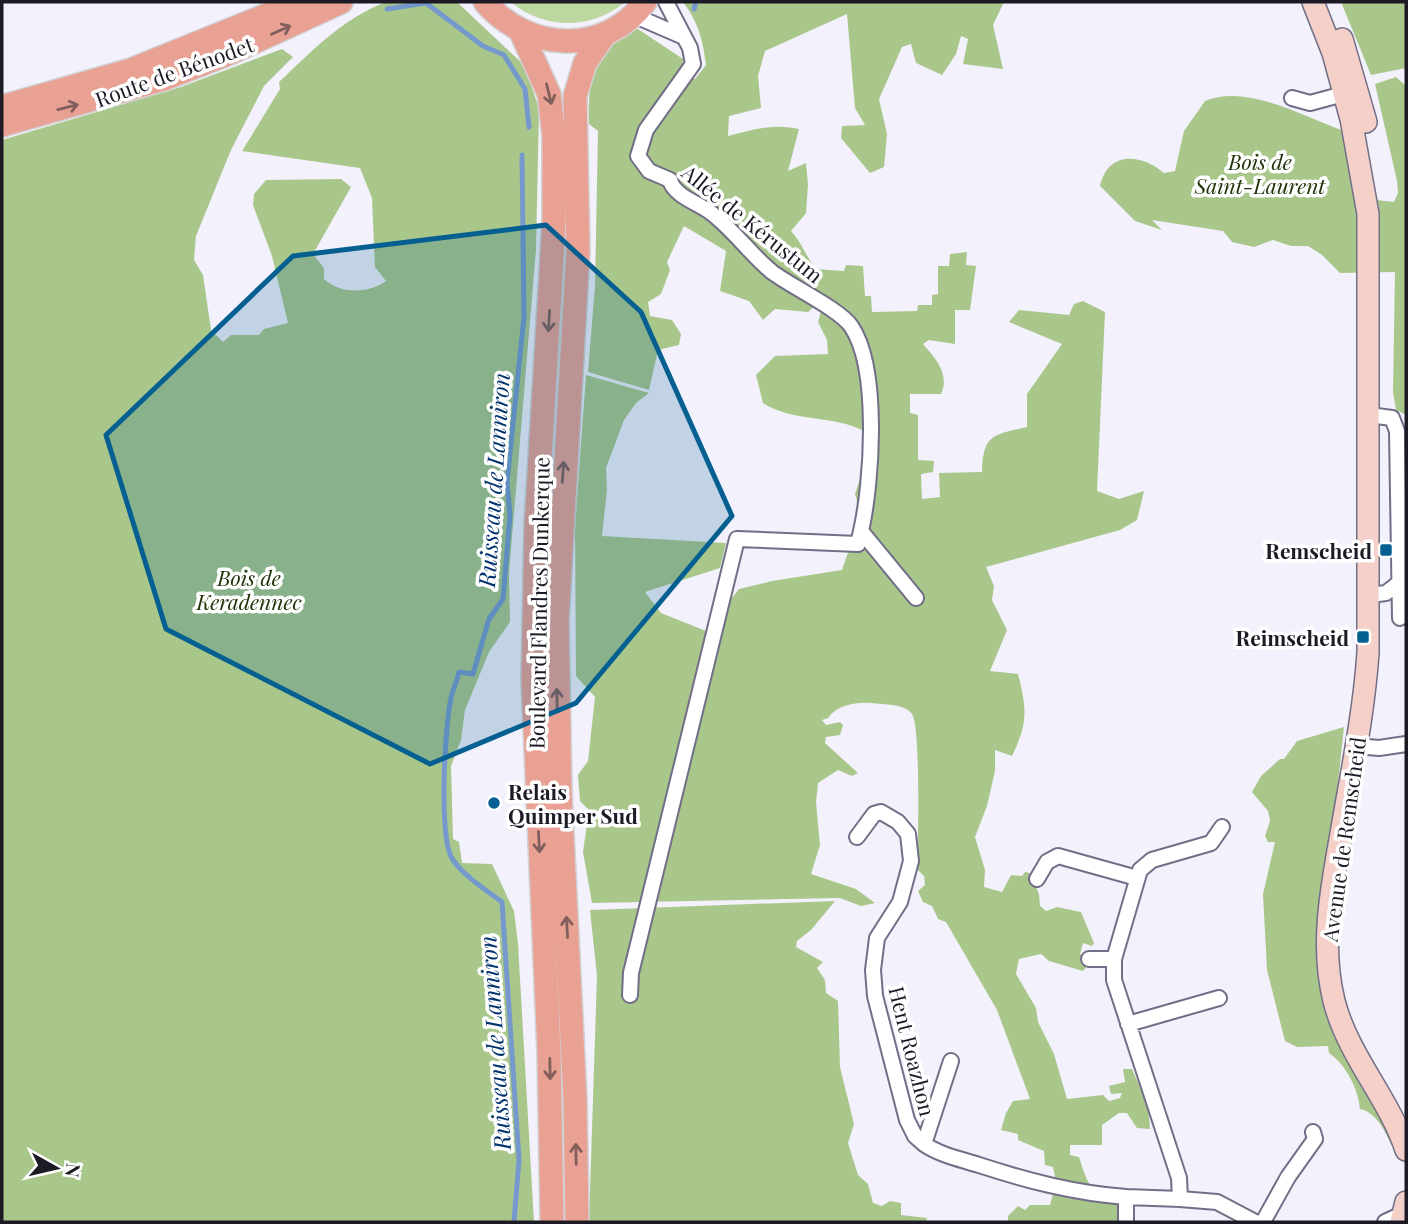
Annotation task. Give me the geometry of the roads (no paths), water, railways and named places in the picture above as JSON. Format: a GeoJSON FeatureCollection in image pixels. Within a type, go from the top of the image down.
{"type":"FeatureCollection","features":[{"type":"Feature","properties":{"kind":"main road","name":"Route de Bénodet"},"geometry":{"type":"LineString","coordinates":[[2,107],[131,70],[299,2]]}},
{"type":"Feature","properties":{"kind":"main road","name":"Route de Bénodet"},"geometry":{"type":"LineString","coordinates":[[2,125],[164,79],[242,48],[341,2]]}},
{"type":"Feature","properties":{"kind":"main road"},"geometry":{"type":"LineString","coordinates":[[485,2],[521,32],[563,42],[605,34],[639,9]]}},
{"type":"Feature","properties":{"kind":"main road","name":"Boulevard Flandres Dunkerque"},"geometry":{"type":"LineString","coordinates":[[521,32],[549,94],[554,137],[554,222],[536,525],[533,654],[534,749],[549,1052],[552,1222]]}},
{"type":"Feature","properties":{"kind":"main road","name":"Boulevard Flandres Dunkerque"},"geometry":{"type":"LineString","coordinates":[[577,1222],[575,1099],[560,793],[557,621],[578,251],[575,96],[585,63],[605,34]]}},
{"type":"Feature","properties":{"kind":"street","name":"Allée de Kérustum"},"geometry":{"type":"LineString","coordinates":[[666,2],[692,54],[693,64],[646,130],[638,156],[649,171],[670,180],[675,190],[712,214],[787,284],[841,316],[851,326],[863,363],[872,428],[870,483],[861,531]]}},
{"type":"Feature","properties":{"kind":"street","name":"Avenue de Remscheid"},"geometry":{"type":"LineString","coordinates":[[1313,2],[1351,91]]}},
{"type":"Feature","properties":{"kind":"street","name":"Avenue de Remscheid"},"geometry":{"type":"LineString","coordinates":[[1326,2],[1372,155],[1380,228],[1375,415],[1374,695],[1329,912],[1328,967],[1335,1004],[1344,1029],[1406,1150]]}},
{"type":"Feature","properties":{"kind":"street"},"geometry":{"type":"LineString","coordinates":[[639,9],[684,37]]}},
{"type":"Feature","properties":{"kind":"street"},"geometry":{"type":"LineString","coordinates":[[1292,98],[1310,103],[1351,91]]}},
{"type":"Feature","properties":{"kind":"street"},"geometry":{"type":"LineString","coordinates":[[1375,415],[1392,418],[1397,431],[1400,618]]}},
{"type":"Feature","properties":{"kind":"street"},"geometry":{"type":"LineString","coordinates":[[861,531],[916,598]]}},
{"type":"Feature","properties":{"kind":"street"},"geometry":{"type":"LineString","coordinates":[[629,995],[631,973],[737,539],[858,544],[861,531]]}},
{"type":"Feature","properties":{"kind":"street"},"geometry":{"type":"LineString","coordinates":[[1374,595],[1400,582]]}},
{"type":"Feature","properties":{"kind":"street"},"geometry":{"type":"LineString","coordinates":[[1362,746],[1406,744]]}},
{"type":"Feature","properties":{"kind":"street","name":"Avenue de Remscheid"},"geometry":{"type":"LineString","coordinates":[[1362,746],[1337,920],[1338,962],[1345,1001],[1362,1044],[1406,1126]]}},
{"type":"Feature","properties":{"kind":"street","name":"Hent Roazhon"},"geometry":{"type":"LineString","coordinates":[[857,837],[874,814],[881,812],[904,827],[910,839],[911,861],[907,882],[900,902],[877,938],[874,983],[903,1108],[911,1129],[924,1144],[944,1154],[1034,1183],[1078,1193],[1217,1202],[1255,1222]]}},
{"type":"Feature","properties":{"kind":"street"},"geometry":{"type":"LineString","coordinates":[[1180,1199],[1179,1178],[1114,979],[1114,959],[1137,877],[1145,863],[1211,843],[1222,827]]}},
{"type":"Feature","properties":{"kind":"street"},"geometry":{"type":"LineString","coordinates":[[1037,879],[1047,862],[1058,856],[1137,877]]}},
{"type":"Feature","properties":{"kind":"street"},"geometry":{"type":"LineString","coordinates":[[1089,959],[1114,959]]}},
{"type":"Feature","properties":{"kind":"street"},"geometry":{"type":"LineString","coordinates":[[1128,1024],[1219,998]]}},
{"type":"Feature","properties":{"kind":"street","name":"Hent Roazhon"},"geometry":{"type":"LineString","coordinates":[[924,1144],[951,1060]]}},
{"type":"Feature","properties":{"kind":"street"},"geometry":{"type":"LineString","coordinates":[[1263,1222],[1288,1177],[1315,1139],[1313,1132]]}},
{"type":"Feature","properties":{"kind":"street"},"geometry":{"type":"LineString","coordinates":[[1126,1197],[1126,1222]]}},
{"type":"Feature","properties":{"kind":"waterway"},"geometry":{"type":"LineString","coordinates":[[694,9],[696,2]]}},
{"type":"Feature","properties":{"kind":"waterway","name":"Ruisseau de Lanniron"},"geometry":{"type":"LineString","coordinates":[[387,9],[426,3],[483,46],[504,55],[525,89],[529,127]]}},
{"type":"Feature","properties":{"kind":"waterway","name":"Ruisseau de Lanniron"},"geometry":{"type":"LineString","coordinates":[[514,1222],[519,1160],[502,902],[469,877],[453,860],[448,848],[444,781],[449,712],[459,672],[473,674],[489,619],[503,599],[510,515],[507,482],[524,317],[522,155]]}},
{"type":"Feature","properties":{"kind":"place","name":"Remscheid"},"geometry":{"type":"Point","coordinates":[1386,550]}},
{"type":"Feature","properties":{"kind":"place","name":"Reimscheid"},"geometry":{"type":"Point","coordinates":[1363,637]}},
{"type":"Feature","properties":{"kind":"place","name":"Relais Quimper Sud"},"geometry":{"type":"Point","coordinates":[494,803]}},
{"type":"Feature","properties":{"kind":"park label","name":"Bois de Saint-Laurent"},"geometry":{"type":"Point","coordinates":[1260,173]}},
{"type":"Feature","properties":{"kind":"park label","name":"Bois de Keradennec"},"geometry":{"type":"Point","coordinates":[249,589]}}]}
